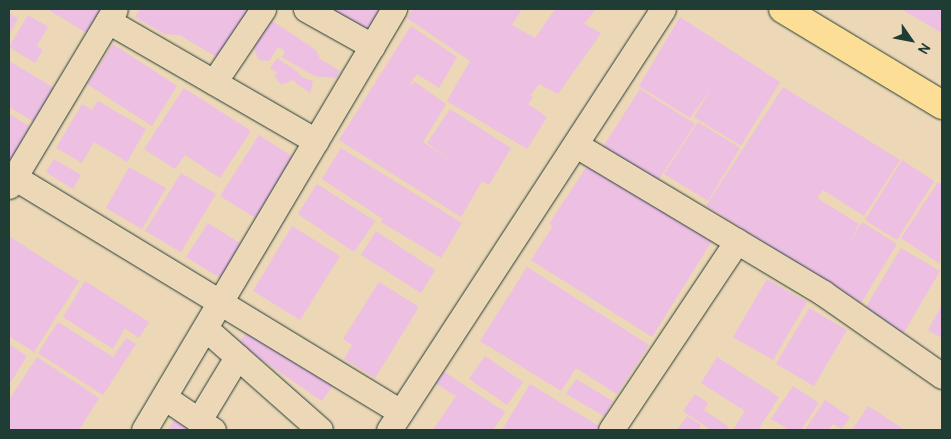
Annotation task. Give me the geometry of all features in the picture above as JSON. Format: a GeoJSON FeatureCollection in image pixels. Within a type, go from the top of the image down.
{"type":"FeatureCollection","features":[{"type":"Feature","properties":{"kind":"highway"},"geometry":{"type":"LineString","coordinates":[[794,12],[942,105]]}},
{"type":"Feature","properties":{"kind":"street"},"geometry":{"type":"LineString","coordinates":[[214,82],[263,9]]}},
{"type":"Feature","properties":{"kind":"street"},"geometry":{"type":"LineString","coordinates":[[306,9],[372,46]]}},
{"type":"Feature","properties":{"kind":"street"},"geometry":{"type":"LineString","coordinates":[[144,430],[206,330],[221,301],[394,9]]}},
{"type":"Feature","properties":{"kind":"street"},"geometry":{"type":"LineString","coordinates":[[316,141],[214,82],[112,15],[10,179],[221,301],[395,421],[663,9]]}},
{"type":"Feature","properties":{"kind":"street"},"geometry":{"type":"LineString","coordinates":[[576,145],[823,294],[942,376]]}},
{"type":"Feature","properties":{"kind":"street"},"geometry":{"type":"LineString","coordinates":[[611,430],[737,241]]}},
{"type":"Feature","properties":{"kind":"street"},"geometry":{"type":"LineString","coordinates":[[206,330],[320,430]]}},
{"type":"Feature","properties":{"kind":"street"},"geometry":{"type":"LineString","coordinates":[[164,397],[206,425],[237,357]]}},
{"type":"Feature","properties":{"kind":"building"},"geometry":{"type":"Polygon","coordinates":[[[47,9],[106,9],[90,35],[47,9]]]}},
{"type":"Feature","properties":{"kind":"building"},"geometry":{"type":"Polygon","coordinates":[[[140,9],[255,9],[223,61],[180,35],[164,34],[135,17],[140,9]]]}},
{"type":"Feature","properties":{"kind":"building"},"geometry":{"type":"Polygon","coordinates":[[[324,9],[389,9],[370,38],[324,9]]]}},
{"type":"Feature","properties":{"kind":"building"},"geometry":{"type":"Polygon","coordinates":[[[413,9],[522,9],[512,25],[535,38],[555,9],[596,9],[584,24],[601,33],[558,94],[539,84],[530,96],[533,97],[528,104],[547,117],[527,149],[447,101],[470,61],[407,18],[413,9]]]}},
{"type":"Feature","properties":{"kind":"building"},"geometry":{"type":"Polygon","coordinates":[[[901,9],[942,9],[942,33],[901,9]]]}},
{"type":"Feature","properties":{"kind":"building"},"geometry":{"type":"Polygon","coordinates":[[[9,13],[18,19],[9,34],[9,13]]]}},
{"type":"Feature","properties":{"kind":"building"},"geometry":{"type":"Polygon","coordinates":[[[28,15],[48,27],[37,46],[43,50],[35,63],[9,47],[28,15]]]}},
{"type":"Feature","properties":{"kind":"building"},"geometry":{"type":"Polygon","coordinates":[[[265,16],[316,50],[320,59],[340,71],[336,78],[314,76],[282,57],[285,51],[278,47],[269,61],[259,60],[251,42],[265,16]]]}},
{"type":"Feature","properties":{"kind":"building"},"geometry":{"type":"Polygon","coordinates":[[[680,17],[780,82],[741,146],[694,117],[712,87],[690,118],[639,86],[680,17]]]}},
{"type":"Feature","properties":{"kind":"building"},"geometry":{"type":"Polygon","coordinates":[[[411,26],[457,57],[439,88],[417,74],[409,85],[415,82],[446,104],[423,142],[458,165],[427,143],[450,109],[511,148],[489,185],[482,181],[461,217],[339,140],[411,26]]]}},
{"type":"Feature","properties":{"kind":"building"},"geometry":{"type":"Polygon","coordinates":[[[113,44],[177,86],[152,126],[87,84],[113,44]]]}},
{"type":"Feature","properties":{"kind":"building"},"geometry":{"type":"Polygon","coordinates":[[[277,58],[298,72],[301,77],[313,81],[310,93],[292,80],[281,85],[274,75],[278,73],[270,68],[277,58]]]}},
{"type":"Feature","properties":{"kind":"building"},"geometry":{"type":"Polygon","coordinates":[[[9,61],[56,89],[36,123],[9,107],[9,61]]]}},
{"type":"Feature","properties":{"kind":"building"},"geometry":{"type":"Polygon","coordinates":[[[783,87],[900,160],[864,216],[823,190],[817,198],[859,224],[847,247],[862,222],[897,244],[861,303],[706,206],[783,87]]]}},
{"type":"Feature","properties":{"kind":"building"},"geometry":{"type":"Polygon","coordinates":[[[184,88],[251,131],[220,178],[185,155],[175,169],[144,149],[184,88]]]}},
{"type":"Feature","properties":{"kind":"building"},"geometry":{"type":"Polygon","coordinates":[[[640,89],[695,124],[657,182],[603,147],[640,89]]]}},
{"type":"Feature","properties":{"kind":"building"},"geometry":{"type":"Polygon","coordinates":[[[98,101],[146,129],[127,162],[94,142],[82,163],[56,148],[82,104],[92,110],[98,101]]]}},
{"type":"Feature","properties":{"kind":"building"},"geometry":{"type":"Polygon","coordinates":[[[9,114],[31,127],[9,165],[9,114]]]}},
{"type":"Feature","properties":{"kind":"building"},"geometry":{"type":"Polygon","coordinates":[[[698,122],[740,148],[708,201],[664,174],[698,122]]]}},
{"type":"Feature","properties":{"kind":"building"},"geometry":{"type":"Polygon","coordinates":[[[259,135],[299,161],[260,221],[220,196],[259,135]]]}},
{"type":"Feature","properties":{"kind":"building"},"geometry":{"type":"Polygon","coordinates":[[[341,148],[462,223],[441,258],[381,222],[383,219],[322,179],[341,148]]]}},
{"type":"Feature","properties":{"kind":"building"},"geometry":{"type":"Polygon","coordinates":[[[54,159],[81,175],[73,189],[46,172],[54,159]]]}},
{"type":"Feature","properties":{"kind":"building"},"geometry":{"type":"Polygon","coordinates":[[[902,160],[934,181],[897,240],[865,220],[902,160]]]}},
{"type":"Feature","properties":{"kind":"building"},"geometry":{"type":"Polygon","coordinates":[[[589,163],[713,239],[652,337],[531,260],[553,226],[549,224],[589,163]]]}},
{"type":"Feature","properties":{"kind":"building"},"geometry":{"type":"Polygon","coordinates":[[[129,167],[166,188],[142,229],[106,208],[129,167]]]}},
{"type":"Feature","properties":{"kind":"building"},"geometry":{"type":"Polygon","coordinates":[[[181,173],[216,194],[181,252],[145,231],[181,173]]]}},
{"type":"Feature","properties":{"kind":"building"},"geometry":{"type":"Polygon","coordinates":[[[938,182],[942,185],[940,264],[901,238],[938,182]]]}},
{"type":"Feature","properties":{"kind":"building"},"geometry":{"type":"Polygon","coordinates":[[[317,184],[375,221],[354,252],[298,214],[317,184]]]}},
{"type":"Feature","properties":{"kind":"building"},"geometry":{"type":"Polygon","coordinates":[[[208,223],[243,245],[222,279],[186,257],[208,223]]]}},
{"type":"Feature","properties":{"kind":"building"},"geometry":{"type":"Polygon","coordinates":[[[292,226],[340,256],[300,320],[253,291],[292,226]]]}},
{"type":"Feature","properties":{"kind":"building"},"geometry":{"type":"Polygon","coordinates":[[[376,231],[435,270],[421,293],[361,255],[376,231]]]}},
{"type":"Feature","properties":{"kind":"building"},"geometry":{"type":"Polygon","coordinates":[[[10,237],[79,281],[34,352],[9,336],[10,237]]]}},
{"type":"Feature","properties":{"kind":"building"},"geometry":{"type":"Polygon","coordinates":[[[901,248],[940,271],[903,334],[864,310],[901,248]]]}},
{"type":"Feature","properties":{"kind":"building"},"geometry":{"type":"Polygon","coordinates":[[[527,267],[649,345],[617,394],[576,368],[561,391],[480,341],[527,267]]]}},
{"type":"Feature","properties":{"kind":"building"},"geometry":{"type":"Polygon","coordinates":[[[767,279],[807,302],[773,360],[733,337],[767,279]]]}},
{"type":"Feature","properties":{"kind":"building"},"geometry":{"type":"Polygon","coordinates":[[[85,281],[149,322],[139,338],[125,328],[113,349],[63,317],[85,281]]]}},
{"type":"Feature","properties":{"kind":"building"},"geometry":{"type":"Polygon","coordinates":[[[379,282],[419,307],[375,378],[344,359],[352,345],[343,339],[379,282]]]}},
{"type":"Feature","properties":{"kind":"building"},"geometry":{"type":"Polygon","coordinates":[[[942,305],[942,338],[928,330],[942,305]]]}},
{"type":"Feature","properties":{"kind":"building"},"geometry":{"type":"Polygon","coordinates":[[[809,308],[847,330],[814,386],[776,364],[809,308]]]}},
{"type":"Feature","properties":{"kind":"building"},"geometry":{"type":"Polygon","coordinates":[[[58,322],[113,357],[126,338],[136,344],[103,395],[38,353],[58,322]]]}},
{"type":"Feature","properties":{"kind":"building"},"geometry":{"type":"Polygon","coordinates":[[[250,328],[333,385],[322,401],[238,344],[250,328]]]}},
{"type":"Feature","properties":{"kind":"building"},"geometry":{"type":"Polygon","coordinates":[[[9,344],[27,356],[9,385],[9,344]]]}},
{"type":"Feature","properties":{"kind":"building"},"geometry":{"type":"Polygon","coordinates":[[[485,356],[523,382],[507,405],[469,379],[485,356]]]}},
{"type":"Feature","properties":{"kind":"building"},"geometry":{"type":"Polygon","coordinates":[[[37,357],[99,398],[79,430],[9,429],[9,400],[37,357]]]}},
{"type":"Feature","properties":{"kind":"building"},"geometry":{"type":"Polygon","coordinates":[[[717,357],[779,397],[758,430],[733,430],[745,411],[701,383],[717,357]]]}},
{"type":"Feature","properties":{"kind":"building"},"geometry":{"type":"Polygon","coordinates":[[[443,371],[505,412],[493,430],[433,430],[456,396],[435,383],[443,371]]]}},
{"type":"Feature","properties":{"kind":"building"},"geometry":{"type":"Polygon","coordinates":[[[576,379],[613,401],[604,416],[566,394],[576,379]]]}},
{"type":"Feature","properties":{"kind":"building"},"geometry":{"type":"Polygon","coordinates":[[[530,384],[599,426],[596,430],[502,430],[530,384]]]}},
{"type":"Feature","properties":{"kind":"building"},"geometry":{"type":"Polygon","coordinates":[[[793,386],[819,403],[801,430],[789,430],[771,419],[793,386]]]}},
{"type":"Feature","properties":{"kind":"building"},"geometry":{"type":"Polygon","coordinates":[[[695,394],[708,403],[704,410],[729,427],[726,430],[711,430],[683,411],[695,394]]]}},
{"type":"Feature","properties":{"kind":"building"},"geometry":{"type":"Polygon","coordinates":[[[825,400],[850,417],[842,429],[833,424],[828,430],[805,430],[825,400]]]}},
{"type":"Feature","properties":{"kind":"building"},"geometry":{"type":"Polygon","coordinates":[[[868,406],[905,430],[852,430],[868,406]]]}},
{"type":"Feature","properties":{"kind":"building"},"geometry":{"type":"Polygon","coordinates":[[[687,416],[701,425],[698,430],[677,430],[687,416]]]}},
{"type":"Feature","properties":{"kind":"building"},"geometry":{"type":"Polygon","coordinates":[[[175,419],[193,430],[168,430],[175,419]]]}}]}
